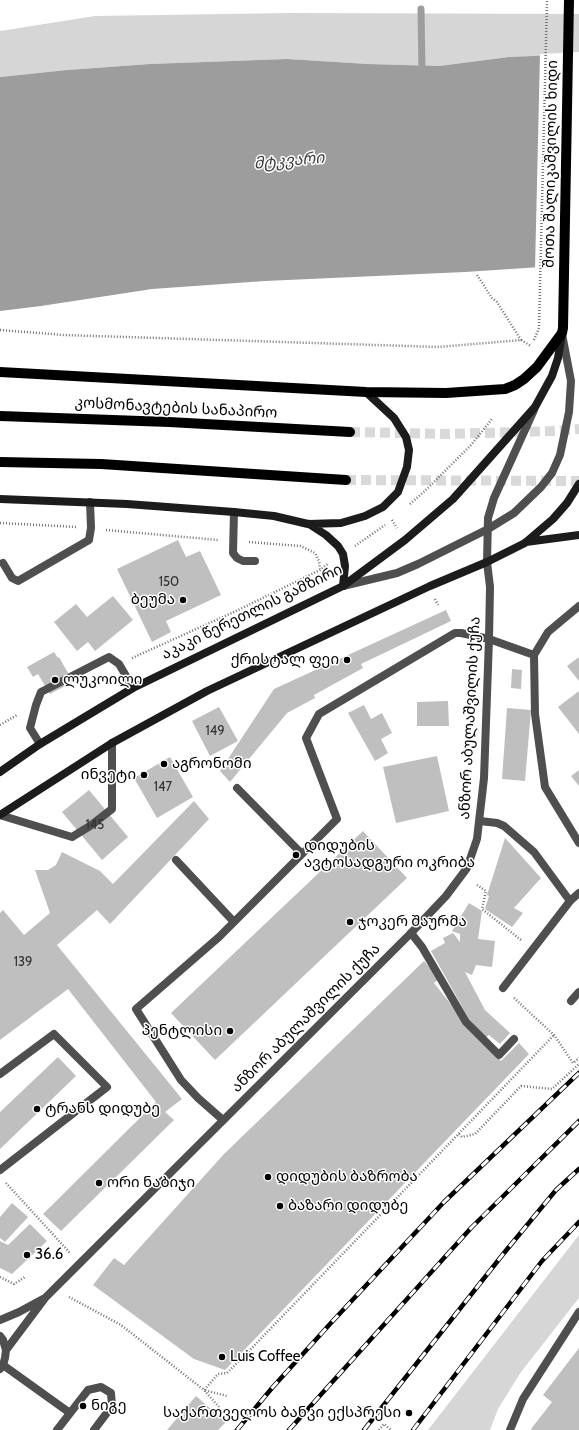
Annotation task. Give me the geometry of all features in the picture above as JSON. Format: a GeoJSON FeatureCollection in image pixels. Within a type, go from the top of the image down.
{"type":"FeatureCollection","features":[{"type":"Feature","properties":{"kind":"main road","name":"შოთა შალიკაშვილის ხიდი"},"geometry":{"type":"LineString","coordinates":[[562,331],[569,0]]}},
{"type":"Feature","properties":{"kind":"main road"},"geometry":{"type":"LineString","coordinates":[[0,372],[366,392],[446,393],[505,389],[524,379],[537,367],[562,331]]}},
{"type":"Feature","properties":{"kind":"main road","name":"აკაკი წერეთლის გამზირი"},"geometry":{"type":"LineString","coordinates":[[0,772],[40,744],[133,688],[343,586],[405,540],[453,499],[535,407],[546,390],[552,376],[558,358],[562,331]]}},
{"type":"Feature","properties":{"kind":"main road"},"geometry":{"type":"LineString","coordinates":[[0,499],[126,504],[234,512],[274,516],[308,524],[341,523],[365,516],[383,507],[398,492],[407,467],[409,450],[406,437],[394,418],[366,392]]}},
{"type":"Feature","properties":{"kind":"main road","name":"კოსმონავტების სანაპირო"},"geometry":{"type":"LineString","coordinates":[[0,416],[169,422],[350,432]]}},
{"type":"Feature","properties":{"kind":"main road"},"geometry":{"type":"LineString","coordinates":[[0,462],[101,464],[346,480]]}},
{"type":"Feature","properties":{"kind":"main road"},"geometry":{"type":"LineString","coordinates":[[0,815],[112,743],[207,691],[525,543],[553,519],[567,503],[579,484]]}},
{"type":"Feature","properties":{"kind":"main road"},"geometry":{"type":"LineString","coordinates":[[308,524],[326,535],[338,546],[343,554],[345,566],[343,586]]}},
{"type":"Feature","properties":{"kind":"main road"},"geometry":{"type":"LineString","coordinates":[[525,543],[579,534]]}},
{"type":"Feature","properties":{"kind":"street"},"geometry":{"type":"LineString","coordinates":[[343,586],[396,572],[418,564],[488,529],[514,513],[533,496],[552,472],[560,455],[569,412],[571,381],[562,331]]}},
{"type":"Feature","properties":{"kind":"street","name":"ანზორ აბულაშვილის ქუჩა"},"geometry":{"type":"LineString","coordinates":[[6,1350],[45,1298],[411,933],[446,896],[467,868],[477,839],[484,778],[490,587],[487,562],[488,518],[494,498],[535,407]]}},
{"type":"Feature","properties":{"kind":"street"},"geometry":{"type":"LineString","coordinates":[[3,563],[12,578],[18,581],[89,540],[91,528],[90,502]]}},
{"type":"Feature","properties":{"kind":"street"},"geometry":{"type":"LineString","coordinates":[[234,512],[233,553],[237,558],[255,561]]}},
{"type":"Feature","properties":{"kind":"street"},"geometry":{"type":"LineString","coordinates":[[579,606],[548,632],[534,655],[535,714],[545,787],[579,843]]}},
{"type":"Feature","properties":{"kind":"street"},"geometry":{"type":"LineString","coordinates":[[223,1120],[198,1098],[181,1080],[136,1009],[219,937],[337,819],[306,738],[319,714],[455,633],[462,633],[489,639],[534,655]]}},
{"type":"Feature","properties":{"kind":"street"},"geometry":{"type":"LineString","coordinates":[[40,744],[30,728],[41,692],[109,657],[119,664],[133,688]]}},
{"type":"Feature","properties":{"kind":"street"},"geometry":{"type":"LineString","coordinates":[[0,815],[72,837],[84,830],[112,808],[112,743]]}},
{"type":"Feature","properties":{"kind":"street"},"geometry":{"type":"LineString","coordinates":[[237,788],[302,854]]}},
{"type":"Feature","properties":{"kind":"street"},"geometry":{"type":"LineString","coordinates":[[480,821],[497,823],[504,826],[534,852],[570,901]]}},
{"type":"Feature","properties":{"kind":"street"},"geometry":{"type":"LineString","coordinates":[[176,860],[234,922]]}},
{"type":"Feature","properties":{"kind":"street"},"geometry":{"type":"LineString","coordinates":[[503,988],[570,901],[579,893]]}},
{"type":"Feature","properties":{"kind":"street"},"geometry":{"type":"LineString","coordinates":[[411,933],[422,947],[466,1022],[499,1055],[514,1039]]}},
{"type":"Feature","properties":{"kind":"street"},"geometry":{"type":"LineString","coordinates":[[571,1001],[579,992]]}},
{"type":"Feature","properties":{"kind":"street"},"geometry":{"type":"LineString","coordinates":[[0,1074],[54,1034],[107,1087],[0,1170]]}},
{"type":"Feature","properties":{"kind":"street","name":"ანზორ აბულაშვილის ქუჩა"},"geometry":{"type":"LineString","coordinates":[[0,1320],[45,1298]]}},
{"type":"Feature","properties":{"kind":"street"},"geometry":{"type":"LineString","coordinates":[[510,1430],[523,1399],[579,1312]]}},
{"type":"Feature","properties":{"kind":"street"},"geometry":{"type":"LineString","coordinates":[[0,1336],[6,1350],[5,1358],[1,1367],[70,1413]]}},
{"type":"Feature","properties":{"kind":"street"},"geometry":{"type":"LineString","coordinates":[[57,1430],[88,1390],[101,1387],[111,1393],[112,1406],[94,1430]]}},
{"type":"Feature","properties":{"kind":"path"},"geometry":{"type":"LineString","coordinates":[[540,328],[547,0]]}},
{"type":"Feature","properties":{"kind":"path"},"geometry":{"type":"LineString","coordinates":[[477,275],[492,298],[497,302],[521,340],[531,346]]}},
{"type":"Feature","properties":{"kind":"path"},"geometry":{"type":"LineString","coordinates":[[0,330],[64,335],[439,347],[521,340]]}},
{"type":"Feature","properties":{"kind":"path"},"geometry":{"type":"LineString","coordinates":[[429,487],[471,445],[492,419]]}},
{"type":"Feature","properties":{"kind":"path"},"geometry":{"type":"LineString","coordinates":[[0,523],[91,528],[300,546],[315,554],[319,561],[320,570]]}},
{"type":"Feature","properties":{"kind":"path"},"geometry":{"type":"LineString","coordinates":[[119,664],[234,612],[320,570],[343,554]]}},
{"type":"Feature","properties":{"kind":"path"},"geometry":{"type":"LineString","coordinates":[[477,885],[486,891],[482,909],[532,949]]}},
{"type":"Feature","properties":{"kind":"path"},"geometry":{"type":"LineString","coordinates":[[503,988],[554,1035],[573,1063],[579,1058]]}},
{"type":"Feature","properties":{"kind":"path"},"geometry":{"type":"LineString","coordinates":[[204,1390],[218,1374],[226,1373],[246,1354],[554,1035]]}},
{"type":"Feature","properties":{"kind":"path"},"geometry":{"type":"LineString","coordinates":[[459,1134],[462,1137],[475,1134],[522,1086],[552,1089],[579,1064]]}},
{"type":"Feature","properties":{"kind":"path"},"geometry":{"type":"LineString","coordinates":[[5,1182],[79,1263]]}},
{"type":"Feature","properties":{"kind":"path"},"geometry":{"type":"LineString","coordinates":[[0,1277],[14,1284],[25,1278]]}},
{"type":"Feature","properties":{"kind":"path"},"geometry":{"type":"LineString","coordinates":[[69,1296],[121,1325],[204,1390],[219,1407]]}},
{"type":"Feature","properties":{"kind":"path"},"geometry":{"type":"LineString","coordinates":[[204,1390],[227,1396]]}},
{"type":"Feature","properties":{"kind":"path"},"geometry":{"type":"LineString","coordinates":[[379,1430],[384,1424],[391,1430]]}},
{"type":"Feature","properties":{"kind":"shaded area"},"geometry":{"type":"Polygon","coordinates":[[[290,13],[579,14],[579,54],[509,57],[439,66],[368,64],[287,59],[150,64],[0,77],[0,31],[95,16],[290,13]]]}},
{"type":"Feature","properties":{"kind":"shaded area"},"geometry":{"type":"Polygon","coordinates":[[[579,1235],[579,1298],[521,1372],[498,1409],[490,1430],[428,1430],[579,1235]]]}},
{"type":"Feature","properties":{"kind":"water","name":"მტკვარი"},"geometry":{"type":"Polygon","coordinates":[[[579,54],[556,266],[465,272],[265,281],[152,289],[0,311],[0,77],[150,64],[287,59],[368,64],[439,66],[509,57],[579,54]]]}},
{"type":"Feature","properties":{"kind":"pier"},"geometry":{"type":"Polygon","coordinates":[[[579,52],[579,264],[535,269],[540,54],[579,52]]]}},
{"type":"Feature","properties":{"kind":"building"},"geometry":{"type":"Polygon","coordinates":[[[178,540],[186,557],[200,551],[221,595],[166,621],[171,632],[152,642],[117,569],[178,540]]]}},
{"type":"Feature","properties":{"kind":"building"},"geometry":{"type":"Polygon","coordinates":[[[113,596],[133,620],[95,651],[88,642],[77,651],[54,622],[76,604],[87,617],[113,596]]]}},
{"type":"Feature","properties":{"kind":"building"},"geometry":{"type":"Polygon","coordinates":[[[446,610],[451,621],[361,664],[363,668],[314,695],[315,698],[287,713],[230,782],[220,771],[274,689],[446,610]]]}},
{"type":"Feature","properties":{"kind":"building"},"geometry":{"type":"Polygon","coordinates":[[[54,652],[58,658],[59,657],[73,682],[50,694],[38,674],[33,677],[27,667],[54,652]]]}},
{"type":"Feature","properties":{"kind":"building"},"geometry":{"type":"Polygon","coordinates":[[[579,657],[579,681],[567,666],[579,657]]]}},
{"type":"Feature","properties":{"kind":"building"},"geometry":{"type":"Polygon","coordinates":[[[512,669],[522,670],[521,689],[511,688],[512,669]]]}},
{"type":"Feature","properties":{"kind":"building"},"geometry":{"type":"Polygon","coordinates":[[[579,691],[579,734],[558,707],[579,691]]]}},
{"type":"Feature","properties":{"kind":"building"},"geometry":{"type":"Polygon","coordinates":[[[448,701],[449,726],[417,726],[417,702],[448,701]]]}},
{"type":"Feature","properties":{"kind":"building"},"geometry":{"type":"Polygon","coordinates":[[[364,705],[371,719],[382,713],[392,733],[381,739],[388,753],[375,761],[348,713],[364,705]]]}},
{"type":"Feature","properties":{"kind":"building"},"geometry":{"type":"Polygon","coordinates":[[[219,707],[238,741],[210,756],[192,721],[219,707]]]}},
{"type":"Feature","properties":{"kind":"building"},"geometry":{"type":"Polygon","coordinates":[[[507,708],[531,710],[525,781],[502,779],[507,708]]]}},
{"type":"Feature","properties":{"kind":"building"},"geometry":{"type":"Polygon","coordinates":[[[437,756],[449,811],[396,823],[383,767],[437,756]]]}},
{"type":"Feature","properties":{"kind":"building"},"geometry":{"type":"Polygon","coordinates":[[[170,757],[193,797],[157,818],[134,778],[170,757]]]}},
{"type":"Feature","properties":{"kind":"building"},"geometry":{"type":"Polygon","coordinates":[[[579,770],[579,786],[571,776],[579,770]]]}},
{"type":"Feature","properties":{"kind":"building"},"geometry":{"type":"Polygon","coordinates":[[[89,790],[128,837],[102,860],[62,812],[89,790]]]}},
{"type":"Feature","properties":{"kind":"building"},"geometry":{"type":"Polygon","coordinates":[[[194,801],[209,819],[110,924],[97,910],[57,945],[182,1099],[165,1112],[174,1120],[61,1231],[43,1214],[156,1102],[68,989],[0,1040],[0,913],[3,910],[24,935],[50,913],[35,870],[48,870],[56,865],[62,852],[100,871],[113,884],[194,801]]]}},
{"type":"Feature","properties":{"kind":"building"},"geometry":{"type":"Polygon","coordinates":[[[363,831],[407,878],[215,1060],[171,1013],[363,831]]]}},
{"type":"Feature","properties":{"kind":"building"},"geometry":{"type":"Polygon","coordinates":[[[505,838],[541,878],[514,908],[523,913],[512,927],[485,909],[489,896],[487,895],[505,838]]]}},
{"type":"Feature","properties":{"kind":"building"},"geometry":{"type":"Polygon","coordinates":[[[469,903],[482,911],[478,939],[495,941],[492,967],[476,965],[472,975],[465,972],[485,1010],[510,1033],[500,1044],[489,1035],[485,1038],[469,1019],[431,951],[445,943],[443,938],[453,933],[460,942],[460,934],[452,931],[469,903]]]}},
{"type":"Feature","properties":{"kind":"building","name":"ბაზარი დიდუბე"},"geometry":{"type":"Polygon","coordinates":[[[424,961],[439,979],[434,983],[468,1026],[501,1061],[519,1043],[529,1054],[225,1370],[194,1359],[93,1285],[114,1258],[124,1265],[224,1154],[424,961]]]}},
{"type":"Feature","properties":{"kind":"building"},"geometry":{"type":"Polygon","coordinates":[[[58,1057],[76,1076],[0,1149],[0,1112],[58,1057]]]}},
{"type":"Feature","properties":{"kind":"building"},"geometry":{"type":"Polygon","coordinates":[[[12,1203],[28,1217],[5,1242],[0,1238],[0,1217],[12,1203]]]}},
{"type":"Feature","properties":{"kind":"building"},"geometry":{"type":"Polygon","coordinates":[[[30,1224],[47,1241],[12,1274],[0,1268],[0,1241],[8,1245],[30,1224]]]}},
{"type":"Feature","properties":{"kind":"building"},"geometry":{"type":"Polygon","coordinates":[[[579,1348],[579,1430],[532,1430],[531,1429],[552,1402],[543,1395],[579,1348]]]}},
{"type":"Feature","properties":{"kind":"building"},"geometry":{"type":"Polygon","coordinates":[[[196,1396],[226,1422],[218,1430],[167,1430],[196,1396]]]}},
{"type":"Feature","properties":{"kind":"waterway"},"geometry":{"type":"LineString","coordinates":[[421,9],[422,73]]}},
{"type":"Feature","properties":{"kind":"tunnel"},"geometry":{"type":"LineString","coordinates":[[350,432],[448,434],[579,429]]}},
{"type":"Feature","properties":{"kind":"tunnel"},"geometry":{"type":"LineString","coordinates":[[346,480],[579,481]]}},
{"type":"Feature","properties":{"kind":"railway"},"geometry":{"type":"LineString","coordinates":[[237,1430],[272,1388],[330,1324],[444,1202],[579,1073]]}},
{"type":"Feature","properties":{"kind":"railway"},"geometry":{"type":"LineString","coordinates":[[289,1430],[471,1228],[579,1121]]}},
{"type":"Feature","properties":{"kind":"railway"},"geometry":{"type":"LineString","coordinates":[[364,1430],[504,1253],[556,1190],[579,1169]]}},
{"type":"Feature","properties":{"kind":"railway"},"geometry":{"type":"LineString","coordinates":[[413,1430],[542,1261],[579,1222]]}},
{"type":"Feature","properties":{"kind":"place","name":"ბეუმა"},"geometry":{"type":"Point","coordinates":[183,600]}},
{"type":"Feature","properties":{"kind":"place","name":"ქრისტალ ფეი"},"geometry":{"type":"Point","coordinates":[347,660]}},
{"type":"Feature","properties":{"kind":"place","name":"ლუკოილი"},"geometry":{"type":"Point","coordinates":[55,680]}},
{"type":"Feature","properties":{"kind":"place","name":"აგრონომი"},"geometry":{"type":"Point","coordinates":[164,764]}},
{"type":"Feature","properties":{"kind":"place","name":"ინვეტი"},"geometry":{"type":"Point","coordinates":[144,775]}},
{"type":"Feature","properties":{"kind":"place","name":"დიდუბის ავტოსადგური ოკრიბა"},"geometry":{"type":"Point","coordinates":[296,855]}},
{"type":"Feature","properties":{"kind":"place","name":"ჯოკერ შაურმა"},"geometry":{"type":"Point","coordinates":[350,922]}},
{"type":"Feature","properties":{"kind":"place","name":"პენტლისი"},"geometry":{"type":"Point","coordinates":[230,1031]}},
{"type":"Feature","properties":{"kind":"place","name":"ტრანს დიდუბე"},"geometry":{"type":"Point","coordinates":[37,1109]}},
{"type":"Feature","properties":{"kind":"place","name":"დიდუბის ბაზრობა"},"geometry":{"type":"Point","coordinates":[268,1177]}},
{"type":"Feature","properties":{"kind":"place","name":"ორი ნაბიჯი"},"geometry":{"type":"Point","coordinates":[99,1183]}},
{"type":"Feature","properties":{"kind":"place","name":"ბაზარი დიდუბე"},"geometry":{"type":"Point","coordinates":[280,1206]}},
{"type":"Feature","properties":{"kind":"place","name":"36.6"},"geometry":{"type":"Point","coordinates":[27,1255]}},
{"type":"Feature","properties":{"kind":"place","name":"Luis Coffee"},"geometry":{"type":"Point","coordinates":[222,1357]}},
{"type":"Feature","properties":{"kind":"place","name":"ნიგე"},"geometry":{"type":"Point","coordinates":[83,1406]}},
{"type":"Feature","properties":{"kind":"place","name":"საქართველოს ბანკი ექსპრესი"},"geometry":{"type":"Point","coordinates":[409,1413]}}]}
